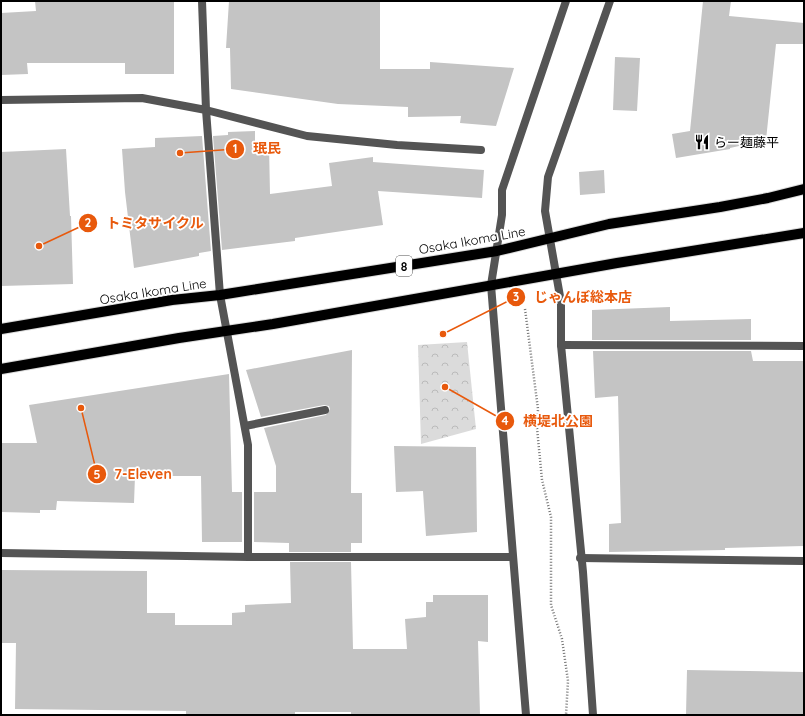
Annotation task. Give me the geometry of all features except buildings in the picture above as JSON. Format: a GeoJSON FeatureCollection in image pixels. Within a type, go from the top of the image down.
{"type":"FeatureCollection","features":[{"type":"Feature","properties":{"kind":"main road","name":"Osaka Ikoma Line"},"geometry":{"type":"LineString","coordinates":[[1,329],[172,300],[220,295],[497,251],[609,224],[720,207],[768,198],[804,189]]}},
{"type":"Feature","properties":{"kind":"main road"},"geometry":{"type":"LineString","coordinates":[[1,369],[804,233]]}},
{"type":"Feature","properties":{"kind":"street"},"geometry":{"type":"LineString","coordinates":[[202,1],[206,110],[220,295],[248,445],[248,557]]}},
{"type":"Feature","properties":{"kind":"street"},"geometry":{"type":"LineString","coordinates":[[526,715],[491,286],[502,215],[502,190],[566,1]]}},
{"type":"Feature","properties":{"kind":"street"},"geometry":{"type":"LineString","coordinates":[[594,715],[561,345],[560,302],[545,211],[548,177],[610,1]]}},
{"type":"Feature","properties":{"kind":"street"},"geometry":{"type":"LineString","coordinates":[[1,100],[142,98],[206,110],[307,136],[397,145],[481,150]]}},
{"type":"Feature","properties":{"kind":"street"},"geometry":{"type":"LineString","coordinates":[[561,345],[804,346]]}},
{"type":"Feature","properties":{"kind":"street"},"geometry":{"type":"LineString","coordinates":[[245,426],[325,410]]}},
{"type":"Feature","properties":{"kind":"street"},"geometry":{"type":"LineString","coordinates":[[1,553],[248,557],[512,557]]}},
{"type":"Feature","properties":{"kind":"street"},"geometry":{"type":"LineString","coordinates":[[580,558],[804,561]]}},
{"type":"Feature","properties":{"kind":"path"},"geometry":{"type":"LineString","coordinates":[[525,309],[536,395],[537,428],[542,480],[551,517],[551,605],[562,639],[568,681],[566,715]]}},
{"type":"Feature","properties":{"kind":"green space"},"geometry":{"type":"Polygon","coordinates":[[[467,342],[476,429],[421,444],[418,345],[467,342]]]}},
{"type":"Feature","properties":{"kind":"place","name":"らー麺藤平"},"geometry":{"type":"Point","coordinates":[702,142]}},
{"type":"Feature","properties":{"kind":"place","name":"珉民"},"geometry":{"type":"Point","coordinates":[180,153]}},
{"type":"Feature","properties":{"kind":"place","name":"トミタサイクル"},"geometry":{"type":"Point","coordinates":[39,246]}},
{"type":"Feature","properties":{"kind":"place","name":"じゃんぼ総本店"},"geometry":{"type":"Point","coordinates":[443,334]}},
{"type":"Feature","properties":{"kind":"place","name":"横堤北公園"},"geometry":{"type":"Point","coordinates":[445,387]}},
{"type":"Feature","properties":{"kind":"place","name":"7-Eleven"},"geometry":{"type":"Point","coordinates":[81,408]}}]}
